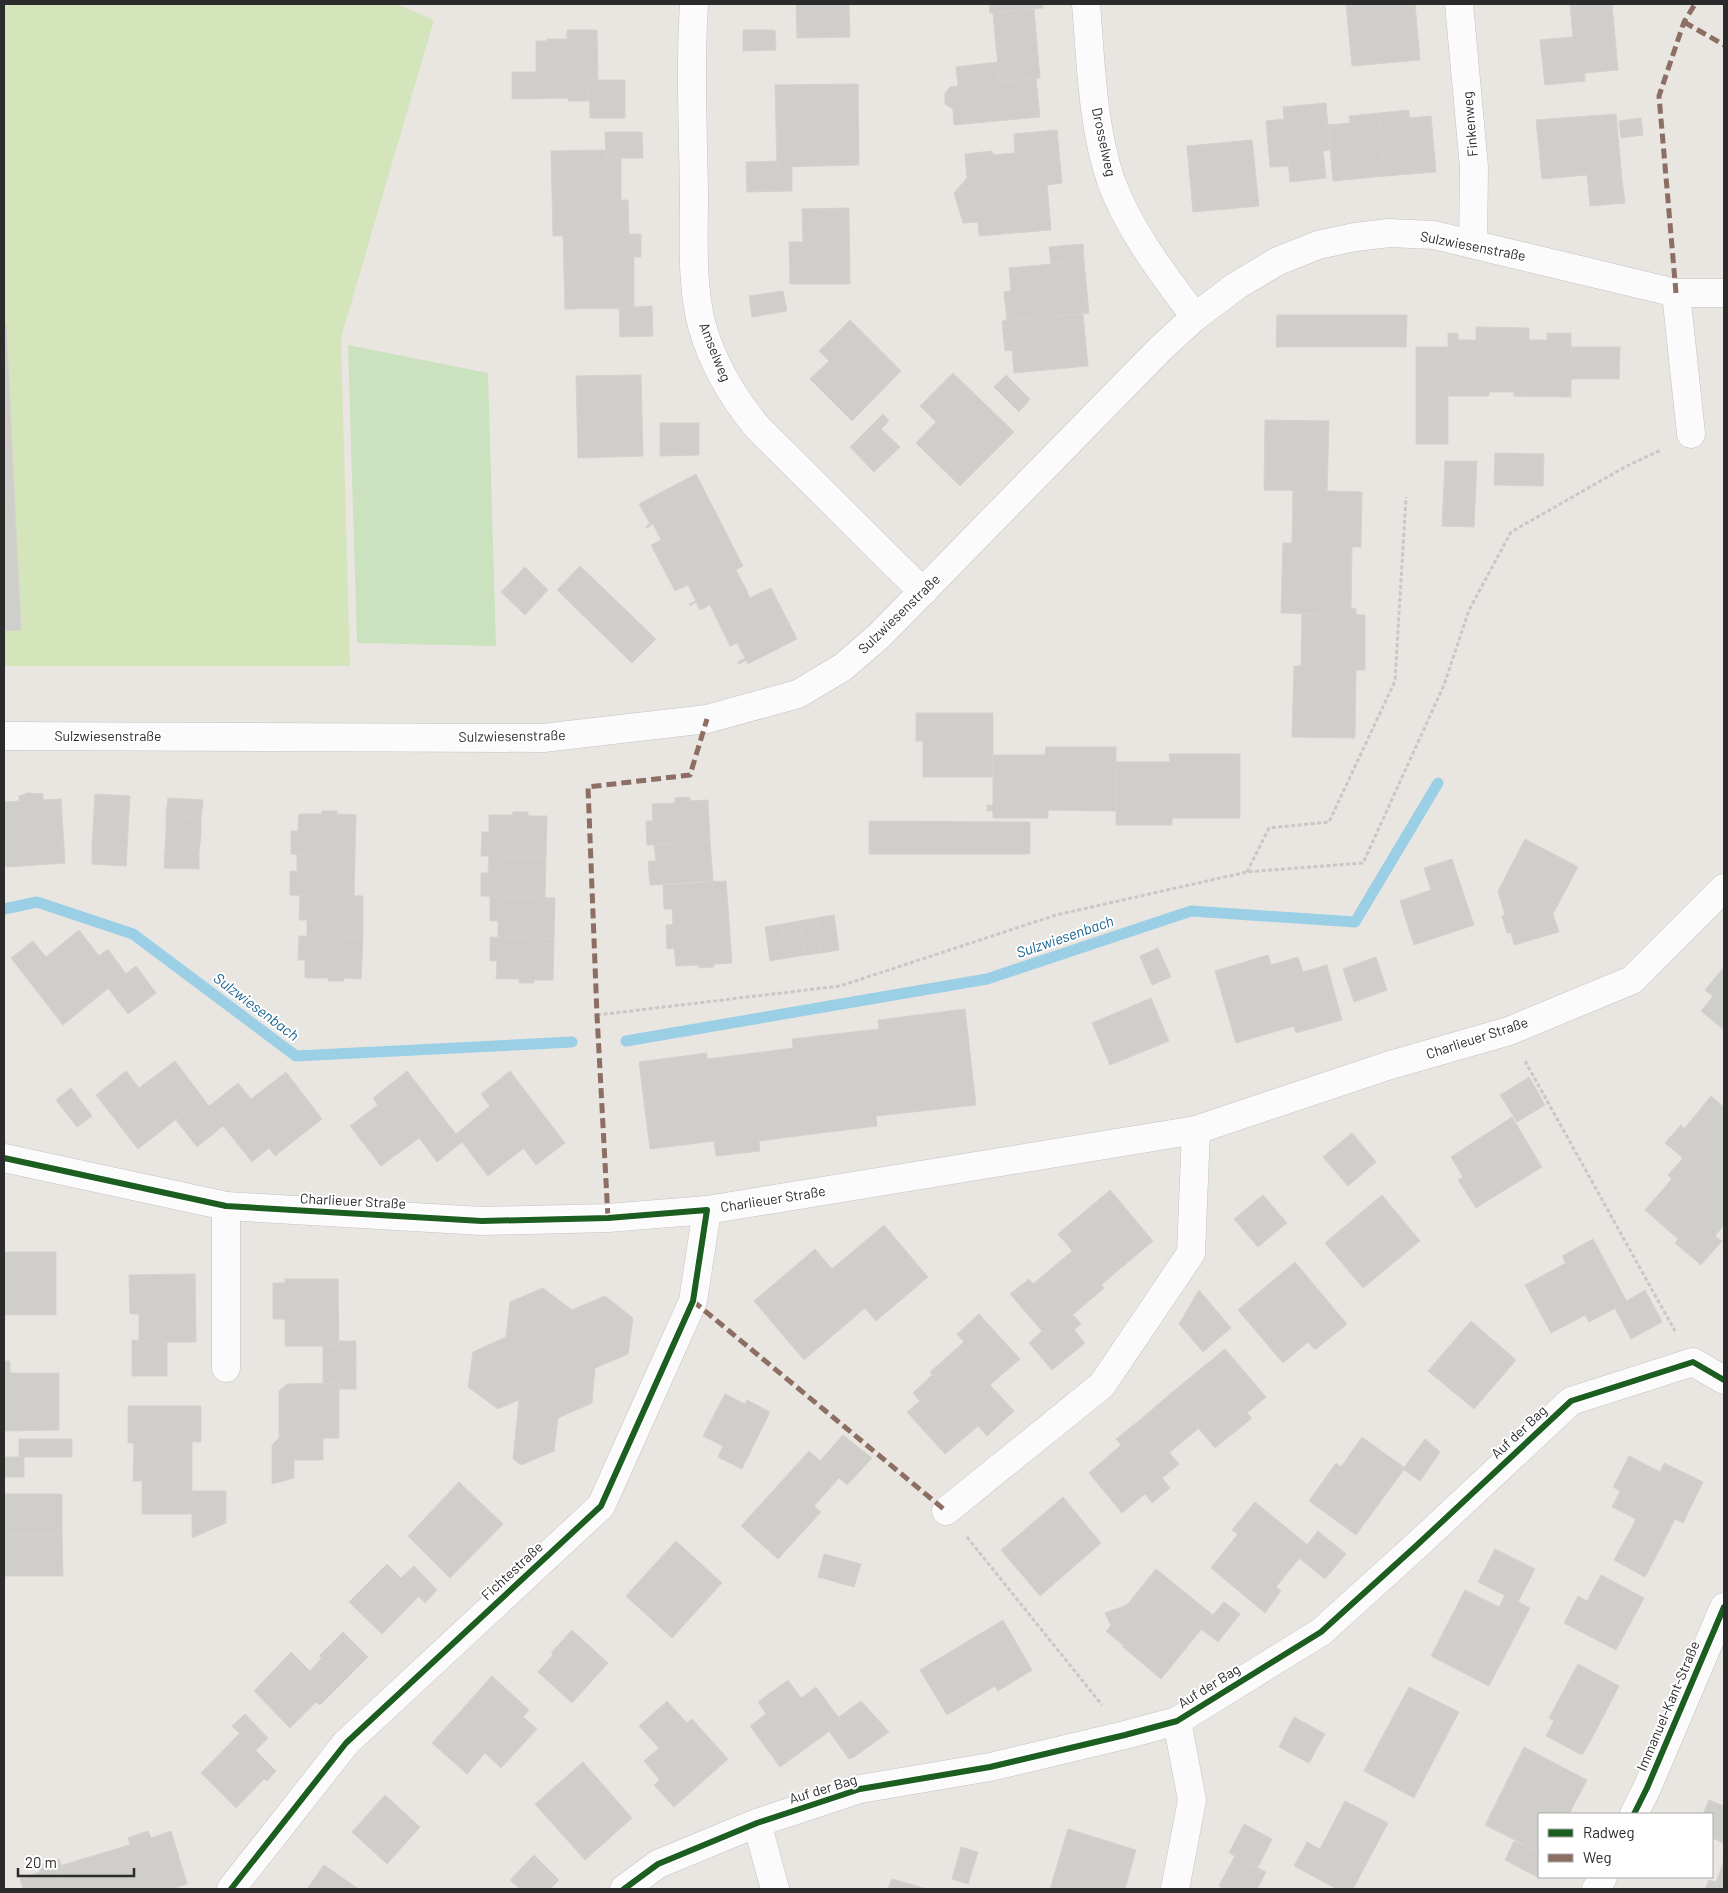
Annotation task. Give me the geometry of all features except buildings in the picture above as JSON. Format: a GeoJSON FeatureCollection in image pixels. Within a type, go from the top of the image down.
{"type":"FeatureCollection","features":[{"type":"Feature","properties":{"kind":"street","name":"Amselweg"},"geometry":{"type":"LineString","coordinates":[[694,4],[692,46],[694,260],[702,325],[713,355],[725,381],[740,405],[758,428],[923,592]]}},
{"type":"Feature","properties":{"kind":"street","name":"Drosselweg"},"geometry":{"type":"LineString","coordinates":[[1086,4],[1098,120],[1103,153],[1111,180],[1139,239],[1195,317]]}},
{"type":"Feature","properties":{"kind":"street","name":"Finkenweg"},"geometry":{"type":"LineString","coordinates":[[1459,4],[1474,167],[1475,207],[1473,244]]}},
{"type":"Feature","properties":{"kind":"street","name":"Sulzwiesenstraße"},"geometry":{"type":"LineString","coordinates":[[4,736],[543,738],[707,719],[798,694],[843,668],[880,636],[1162,348],[1195,317],[1236,286],[1278,261],[1318,246],[1355,237],[1389,233],[1434,235],[1676,293],[1724,293]]}},
{"type":"Feature","properties":{"kind":"street"},"geometry":{"type":"LineString","coordinates":[[1676,293],[1691,434]]}},
{"type":"Feature","properties":{"kind":"street","name":"Charlieuer Straße"},"geometry":{"type":"LineString","coordinates":[[4,1158],[226,1206],[482,1221],[608,1218],[707,1210],[1196,1130],[1387,1066],[1509,1031],[1632,980],[1724,888]]}},
{"type":"Feature","properties":{"kind":"street"},"geometry":{"type":"LineString","coordinates":[[946,1511],[1102,1385],[1190,1253],[1196,1130]]}},
{"type":"Feature","properties":{"kind":"street"},"geometry":{"type":"LineString","coordinates":[[226,1206],[226,1368]]}},
{"type":"Feature","properties":{"kind":"street","name":"Fichtestraße"},"geometry":{"type":"LineString","coordinates":[[231,1889],[346,1743],[601,1506],[693,1301],[707,1210]]}},
{"type":"Feature","properties":{"kind":"street"},"geometry":{"type":"LineString","coordinates":[[1692,1362],[1724,1380]]}},
{"type":"Feature","properties":{"kind":"street","name":"Auf der Bag"},"geometry":{"type":"LineString","coordinates":[[624,1889],[658,1864],[757,1823],[860,1789],[990,1767],[1177,1721],[1321,1632],[1571,1401],[1692,1362]]}},
{"type":"Feature","properties":{"kind":"street","name":"Immanuel-Kant-Straße"},"geometry":{"type":"LineString","coordinates":[[1634,1813],[1647,1788],[1724,1607]]}},
{"type":"Feature","properties":{"kind":"street"},"geometry":{"type":"LineString","coordinates":[[1175,1889],[1192,1800],[1177,1721]]}},
{"type":"Feature","properties":{"kind":"street"},"geometry":{"type":"LineString","coordinates":[[757,1823],[776,1889]]}},
{"type":"Feature","properties":{"kind":"path"},"geometry":{"type":"LineString","coordinates":[[597,1015],[840,986],[1056,914],[1247,872],[1364,863],[1444,685],[1469,610],[1510,532],[1625,467],[1667,448]]}},
{"type":"Feature","properties":{"kind":"path"},"geometry":{"type":"LineString","coordinates":[[1247,872],[1269,828],[1329,822],[1395,681],[1406,497]]}},
{"type":"Feature","properties":{"kind":"path"},"geometry":{"type":"LineString","coordinates":[[1509,1031],[1692,1362]]}},
{"type":"Feature","properties":{"kind":"path"},"geometry":{"type":"LineString","coordinates":[[946,1511],[1125,1735]]}},
{"type":"Feature","properties":{"kind":"green space"},"geometry":{"type":"Polygon","coordinates":[[[4,4],[397,4],[434,20],[341,338],[350,666],[4,666],[4,4]]]}},
{"type":"Feature","properties":{"kind":"green space"},"geometry":{"type":"Polygon","coordinates":[[[348,345],[488,373],[496,646],[357,643],[348,345]]]}},
{"type":"Feature","properties":{"kind":"waterway","name":"Sulzwiesenbach"},"geometry":{"type":"LineString","coordinates":[[626,1041],[987,979],[1191,911],[1355,922],[1438,783]]}},
{"type":"Feature","properties":{"kind":"waterway","name":"Sulzwiesenbach"},"geometry":{"type":"LineString","coordinates":[[4,909],[37,902],[133,934],[296,1056],[572,1042]]}},
{"type":"Feature","properties":{"kind":"marked path"},"geometry":{"type":"LineString","coordinates":[[1676,293],[1659,96],[1684,22],[1695,4]]}},
{"type":"Feature","properties":{"kind":"marked path"},"geometry":{"type":"LineString","coordinates":[[1684,22],[1724,45]]}},
{"type":"Feature","properties":{"kind":"marked path"},"geometry":{"type":"LineString","coordinates":[[608,1218],[597,1015],[588,787],[690,775],[707,719]]}},
{"type":"Feature","properties":{"kind":"marked path"},"geometry":{"type":"LineString","coordinates":[[693,1301],[946,1511]]}},
{"type":"Feature","properties":{"kind":"cycle path"},"geometry":{"type":"LineString","coordinates":[[4,1158],[226,1206],[482,1221],[608,1218],[707,1210],[693,1301],[601,1506],[346,1743],[231,1889]]}},
{"type":"Feature","properties":{"kind":"cycle path"},"geometry":{"type":"LineString","coordinates":[[624,1889],[658,1864],[757,1823],[860,1789],[990,1767],[1177,1721],[1321,1632],[1571,1401],[1693,1362],[1724,1380]]}},
{"type":"Feature","properties":{"kind":"cycle path"},"geometry":{"type":"LineString","coordinates":[[1634,1813],[1647,1788],[1724,1607]]}}]}
